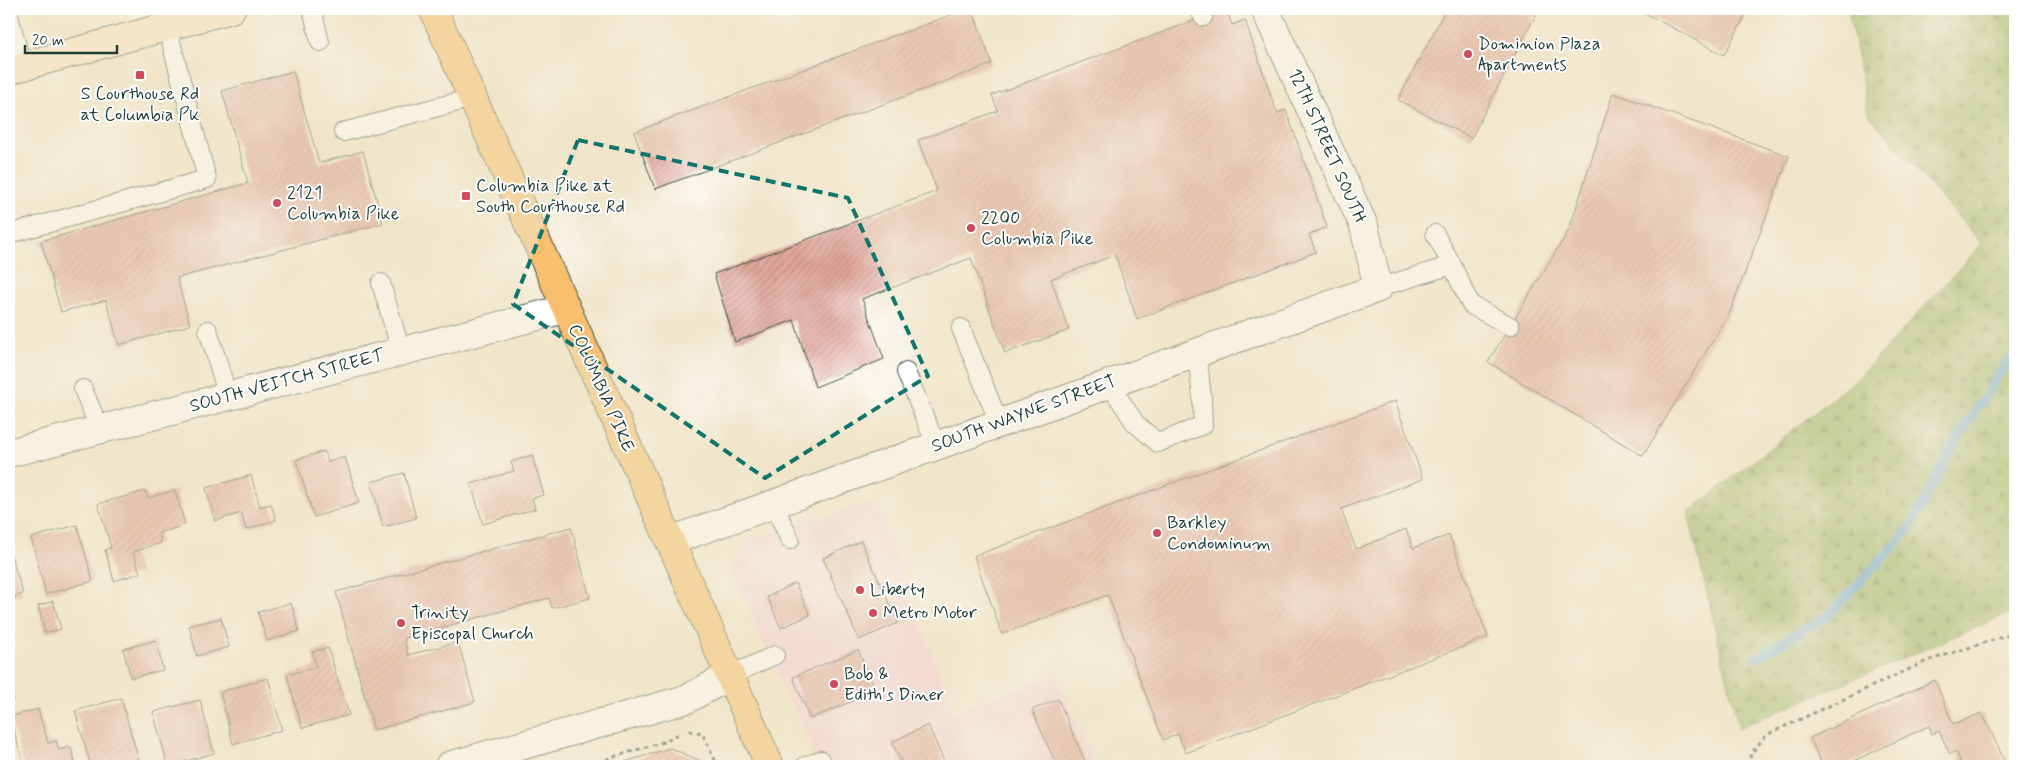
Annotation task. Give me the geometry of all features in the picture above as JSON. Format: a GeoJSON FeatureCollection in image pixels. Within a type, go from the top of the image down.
{"type":"FeatureCollection","features":[{"type":"Feature","properties":{"kind":"main road","name":"COLUMBIA PIKE"},"geometry":{"type":"LineString","coordinates":[[433,9],[770,766]]}},
{"type":"Feature","properties":{"kind":"street","name":"12TH STREET SOUTH"},"geometry":{"type":"LineString","coordinates":[[1265,9],[1364,226],[1378,288]]}},
{"type":"Feature","properties":{"kind":"street"},"geometry":{"type":"LineString","coordinates":[[15,68],[167,26],[213,11]]}},
{"type":"Feature","properties":{"kind":"street","name":"SOUTH WAYNE STREET"},"geometry":{"type":"LineString","coordinates":[[670,541],[998,422],[1378,288]]}},
{"type":"Feature","properties":{"kind":"street","name":"SOUTH VEITCH STREET"},"geometry":{"type":"LineString","coordinates":[[9,453],[228,398],[565,309]]}},
{"type":"Feature","properties":{"kind":"street"},"geometry":{"type":"LineString","coordinates":[[449,766],[687,699],[730,676]]}},
{"type":"Feature","properties":{"kind":"lane"},"geometry":{"type":"LineString","coordinates":[[312,9],[320,42]]}},
{"type":"Feature","properties":{"kind":"lane"},"geometry":{"type":"LineString","coordinates":[[9,16],[15,68]]}},
{"type":"Feature","properties":{"kind":"lane"},"geometry":{"type":"LineString","coordinates":[[9,234],[207,178],[167,26]]}},
{"type":"Feature","properties":{"kind":"lane"},"geometry":{"type":"LineString","coordinates":[[343,132],[472,98]]}},
{"type":"Feature","properties":{"kind":"lane"},"geometry":{"type":"LineString","coordinates":[[1435,234],[1471,305],[1510,326]]}},
{"type":"Feature","properties":{"kind":"lane"},"geometry":{"type":"LineString","coordinates":[[1378,288],[1452,265]]}},
{"type":"Feature","properties":{"kind":"lane"},"geometry":{"type":"LineString","coordinates":[[381,283],[401,351]]}},
{"type":"Feature","properties":{"kind":"lane"},"geometry":{"type":"LineString","coordinates":[[961,328],[998,422]]}},
{"type":"Feature","properties":{"kind":"lane"},"geometry":{"type":"LineString","coordinates":[[208,330],[228,398]]}},
{"type":"Feature","properties":{"kind":"lane"},"geometry":{"type":"LineString","coordinates":[[1110,383],[1135,423],[1158,442],[1203,425],[1197,352]]}},
{"type":"Feature","properties":{"kind":"lane"},"geometry":{"type":"LineString","coordinates":[[906,372],[936,445]]}},
{"type":"Feature","properties":{"kind":"lane"},"geometry":{"type":"LineString","coordinates":[[83,389],[100,430]]}},
{"type":"Feature","properties":{"kind":"lane"},"geometry":{"type":"LineString","coordinates":[[773,504],[790,540]]}},
{"type":"Feature","properties":{"kind":"lane"},"geometry":{"type":"LineString","coordinates":[[730,676],[775,655]]}},
{"type":"Feature","properties":{"kind":"path"},"geometry":{"type":"LineString","coordinates":[[1748,766],[1751,754],[1766,735],[1927,661],[2015,633]]}},
{"type":"Feature","properties":{"kind":"path"},"geometry":{"type":"LineString","coordinates":[[582,766],[663,742],[687,730],[702,733],[718,766]]}},
{"type":"Feature","properties":{"kind":"highlighted area"},"geometry":{"type":"Polygon","coordinates":[[[578,140],[848,198],[928,376],[765,478],[513,304],[578,140]]]}},
{"type":"Feature","properties":{"kind":"shaded area"},"geometry":{"type":"Polygon","coordinates":[[[876,503],[954,713],[1056,674],[1096,766],[819,766],[730,568],[749,539],[857,506],[876,503]]]}},
{"type":"Feature","properties":{"kind":"green space"},"geometry":{"type":"Polygon","coordinates":[[[1848,9],[2015,9],[2015,611],[1739,728],[1688,513],[1857,379],[1982,244],[1868,114],[1848,9]]]}},
{"type":"Feature","properties":{"kind":"building"},"geometry":{"type":"Polygon","coordinates":[[[967,9],[972,9],[992,64],[655,189],[634,132],[967,9]]]}},
{"type":"Feature","properties":{"kind":"building"},"geometry":{"type":"Polygon","coordinates":[[[1226,9],[1232,25],[1245,20],[1277,113],[1286,110],[1327,227],[1309,235],[1316,252],[1137,319],[1115,255],[1051,279],[1069,330],[1005,353],[971,258],[862,299],[884,359],[815,387],[794,320],[735,342],[714,274],[937,191],[918,140],[998,111],[992,95],[1226,9]]]}},
{"type":"Feature","properties":{"kind":"building","name":"Dominion Plaza Apartments"},"geometry":{"type":"Polygon","coordinates":[[[1446,9],[1539,9],[1471,138],[1398,100],[1446,9]]]}},
{"type":"Feature","properties":{"kind":"building","name":"Dominion Plaza Apartments"},"geometry":{"type":"Polygon","coordinates":[[[1637,9],[1749,9],[1724,55],[1637,9]]]}},
{"type":"Feature","properties":{"kind":"building","name":"2121 Columbia Pike"},"geometry":{"type":"Polygon","coordinates":[[[293,71],[319,163],[363,151],[383,223],[177,278],[190,325],[119,345],[106,300],[61,312],[41,241],[248,183],[222,91],[293,71]]]}},
{"type":"Feature","properties":{"kind":"building"},"geometry":{"type":"Polygon","coordinates":[[[1613,93],[1789,156],[1730,312],[1643,456],[1488,362],[1569,230],[1613,93]]]}},
{"type":"Feature","properties":{"kind":"building"},"geometry":{"type":"Polygon","coordinates":[[[1395,401],[1423,479],[1341,509],[1356,549],[1406,529],[1413,548],[1449,535],[1488,637],[1186,753],[1178,734],[1163,740],[1108,595],[1002,634],[974,556],[1395,401]]]}},
{"type":"Feature","properties":{"kind":"building"},"geometry":{"type":"Polygon","coordinates":[[[324,451],[328,462],[345,457],[359,503],[314,517],[296,460],[324,451]]]}},
{"type":"Feature","properties":{"kind":"building"},"geometry":{"type":"Polygon","coordinates":[[[532,455],[544,495],[532,498],[535,509],[483,524],[471,484],[514,471],[511,462],[532,455]]]}},
{"type":"Feature","properties":{"kind":"building"},"geometry":{"type":"Polygon","coordinates":[[[404,473],[416,518],[383,527],[371,482],[404,473]]]}},
{"type":"Feature","properties":{"kind":"building"},"geometry":{"type":"Polygon","coordinates":[[[251,475],[260,507],[271,504],[276,520],[246,530],[241,513],[215,521],[206,488],[251,475]]]}},
{"type":"Feature","properties":{"kind":"building"},"geometry":{"type":"Polygon","coordinates":[[[175,490],[185,525],[159,533],[161,543],[133,552],[140,573],[114,581],[105,550],[111,547],[98,504],[145,491],[148,498],[175,490]]]}},
{"type":"Feature","properties":{"kind":"building"},"geometry":{"type":"Polygon","coordinates":[[[77,525],[93,581],[46,594],[31,538],[77,525]]]}},
{"type":"Feature","properties":{"kind":"building","name":"Trinity Episcopal Church"},"geometry":{"type":"Polygon","coordinates":[[[571,527],[590,598],[552,608],[549,598],[404,638],[408,655],[458,642],[475,702],[374,730],[336,592],[571,527]]]}},
{"type":"Feature","properties":{"kind":"building","name":"Liberty"},"geometry":{"type":"Polygon","coordinates":[[[861,541],[898,623],[859,640],[823,558],[861,541]]]}},
{"type":"Feature","properties":{"kind":"building"},"geometry":{"type":"Polygon","coordinates":[[[9,548],[23,594],[9,599],[9,548]]]}},
{"type":"Feature","properties":{"kind":"building"},"geometry":{"type":"Polygon","coordinates":[[[795,583],[810,615],[781,628],[767,597],[795,583]]]}},
{"type":"Feature","properties":{"kind":"building"},"geometry":{"type":"Polygon","coordinates":[[[53,601],[61,629],[45,633],[38,606],[53,601]]]}},
{"type":"Feature","properties":{"kind":"building"},"geometry":{"type":"Polygon","coordinates":[[[291,603],[299,631],[267,641],[258,612],[291,603]]]}},
{"type":"Feature","properties":{"kind":"building"},"geometry":{"type":"Polygon","coordinates":[[[221,618],[229,647],[197,656],[189,626],[221,618]]]}},
{"type":"Feature","properties":{"kind":"building"},"geometry":{"type":"Polygon","coordinates":[[[156,640],[163,670],[131,678],[123,649],[156,640]]]}},
{"type":"Feature","properties":{"kind":"building"},"geometry":{"type":"Polygon","coordinates":[[[328,648],[349,715],[302,728],[287,675],[316,667],[312,652],[328,648]]]}},
{"type":"Feature","properties":{"kind":"building","name":"Bob & Edith's Diner"},"geometry":{"type":"Polygon","coordinates":[[[858,650],[876,691],[810,719],[793,677],[858,650]]]}},
{"type":"Feature","properties":{"kind":"building"},"geometry":{"type":"Polygon","coordinates":[[[268,678],[282,730],[233,744],[220,692],[268,678]]]}},
{"type":"Feature","properties":{"kind":"building"},"geometry":{"type":"Polygon","coordinates":[[[1935,680],[1953,724],[1982,713],[2007,766],[1962,766],[1956,751],[1950,754],[1939,731],[1932,734],[1929,726],[1849,763],[1850,766],[1823,766],[1810,738],[1935,680]]]}},
{"type":"Feature","properties":{"kind":"building"},"geometry":{"type":"Polygon","coordinates":[[[9,682],[14,699],[9,701],[9,682]]]}},
{"type":"Feature","properties":{"kind":"building"},"geometry":{"type":"Polygon","coordinates":[[[121,698],[140,764],[131,766],[112,766],[111,764],[91,766],[75,711],[121,698]]]}},
{"type":"Feature","properties":{"kind":"building"},"geometry":{"type":"Polygon","coordinates":[[[1058,699],[1087,766],[1057,766],[1032,710],[1058,699]]]}},
{"type":"Feature","properties":{"kind":"building"},"geometry":{"type":"Polygon","coordinates":[[[200,700],[214,753],[168,766],[153,712],[200,700]]]}},
{"type":"Feature","properties":{"kind":"building"},"geometry":{"type":"Polygon","coordinates":[[[38,709],[48,743],[56,741],[59,750],[71,747],[76,766],[24,766],[10,717],[38,709]]]}},
{"type":"Feature","properties":{"kind":"building"},"geometry":{"type":"Polygon","coordinates":[[[928,725],[946,766],[903,766],[892,742],[928,725]]]}},
{"type":"Feature","properties":{"kind":"building"},"geometry":{"type":"Polygon","coordinates":[[[670,748],[701,761],[703,766],[612,766],[670,748]]]}},
{"type":"Feature","properties":{"kind":"waterway"},"geometry":{"type":"LineString","coordinates":[[1756,658],[1829,615],[1909,530],[1950,451],[2004,366],[2015,355]]}},
{"type":"Feature","properties":{"kind":"place","name":"Dominion Plaza Apartments"},"geometry":{"type":"Point","coordinates":[1468,54]}},
{"type":"Feature","properties":{"kind":"place","name":"S Courthouse Rd at Columbia Pk"},"geometry":{"type":"Point","coordinates":[140,75]}},
{"type":"Feature","properties":{"kind":"place","name":"Columbia Pike at South Courthouse Rd"},"geometry":{"type":"Point","coordinates":[466,196]}},
{"type":"Feature","properties":{"kind":"place","name":"2121 Columbia Pike"},"geometry":{"type":"Point","coordinates":[277,203]}},
{"type":"Feature","properties":{"kind":"place","name":"2200 Columbia Pike"},"geometry":{"type":"Point","coordinates":[971,228]}},
{"type":"Feature","properties":{"kind":"place","name":"Barkley Condominum"},"geometry":{"type":"Point","coordinates":[1157,533]}},
{"type":"Feature","properties":{"kind":"place","name":"Liberty"},"geometry":{"type":"Point","coordinates":[860,590]}},
{"type":"Feature","properties":{"kind":"place","name":"Metro Motor"},"geometry":{"type":"Point","coordinates":[873,613]}},
{"type":"Feature","properties":{"kind":"place","name":"Trinity Episcopal Church"},"geometry":{"type":"Point","coordinates":[401,623]}},
{"type":"Feature","properties":{"kind":"place","name":"Bob & Edith's Diner"},"geometry":{"type":"Point","coordinates":[834,684]}}]}
